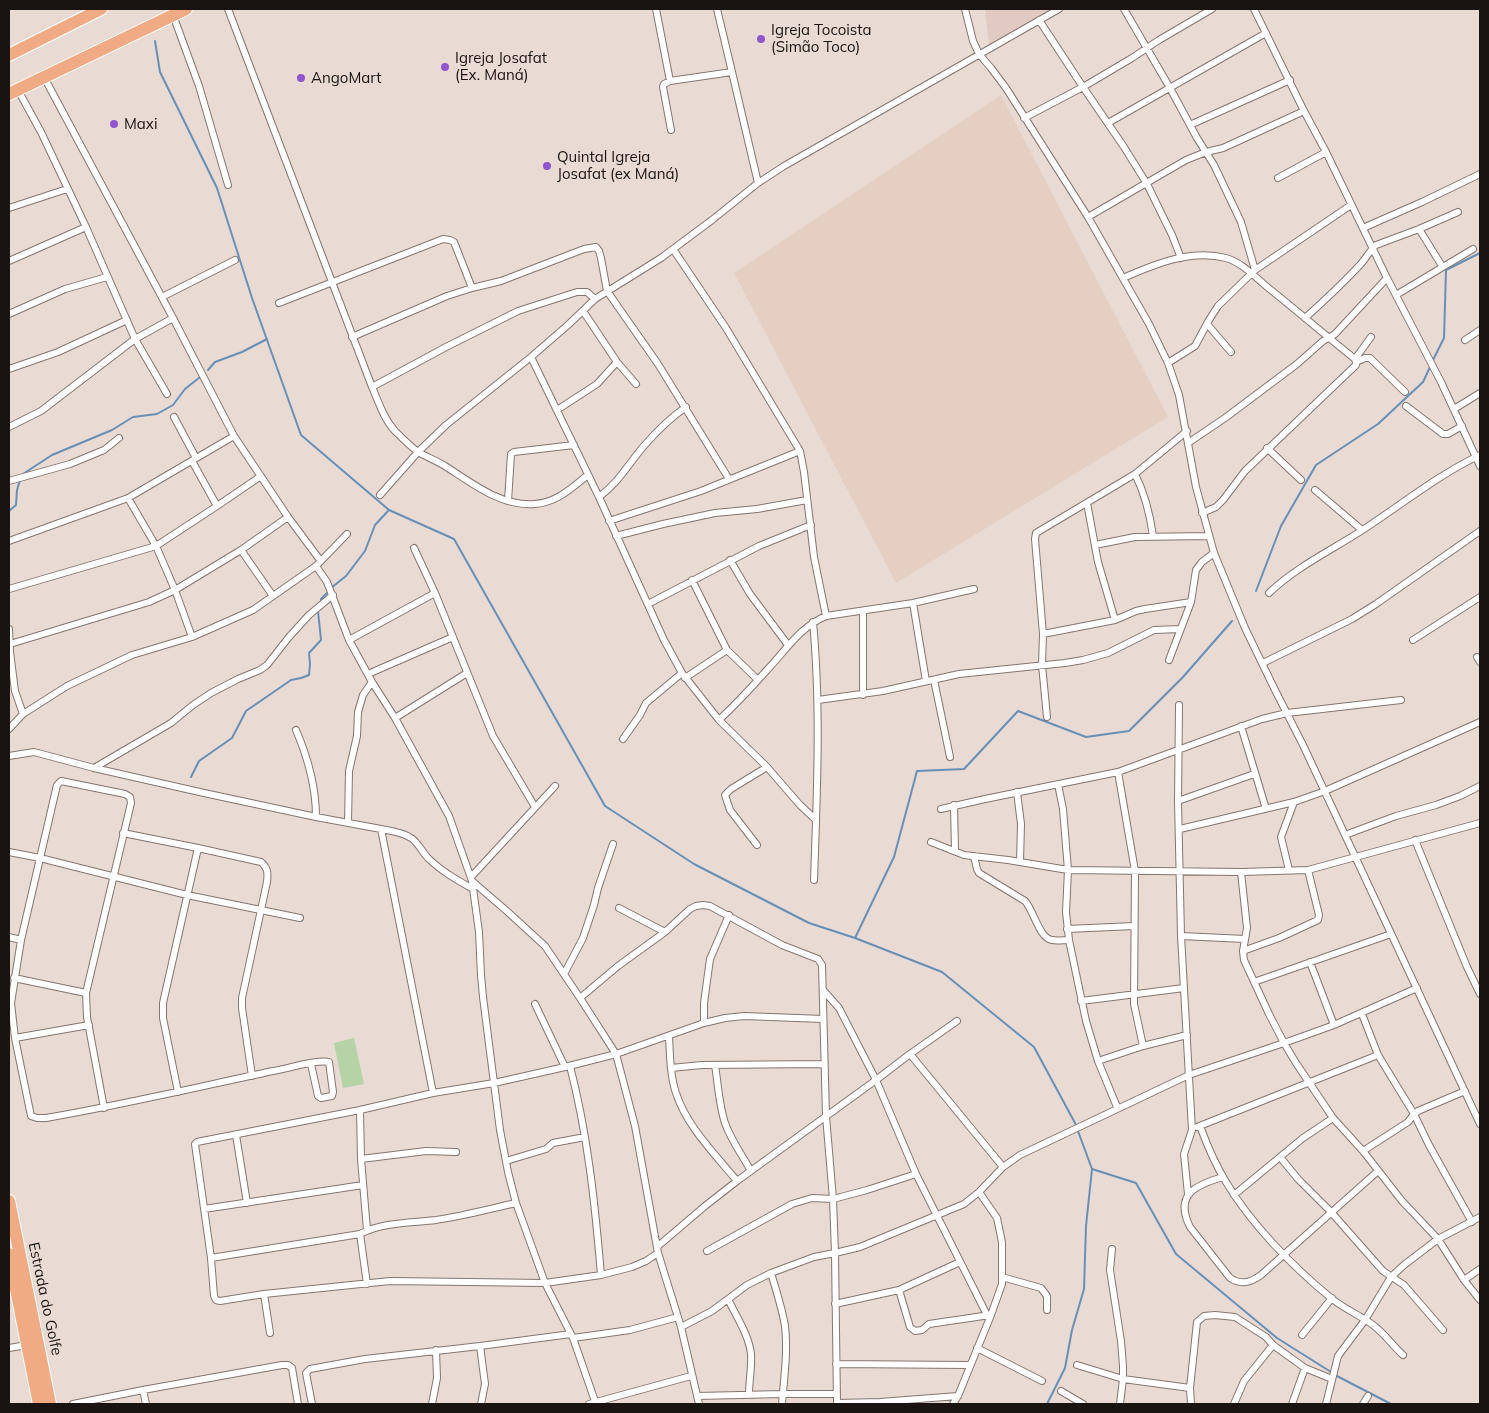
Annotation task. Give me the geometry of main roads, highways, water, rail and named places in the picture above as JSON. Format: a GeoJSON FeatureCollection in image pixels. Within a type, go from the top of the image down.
{"type":"FeatureCollection","features":[{"type":"Feature","properties":{"kind":"highway"},"geometry":{"type":"LineString","coordinates":[[9,53],[101,9]]}},
{"type":"Feature","properties":{"kind":"highway"},"geometry":{"type":"LineString","coordinates":[[13,92],[186,9]]}},
{"type":"Feature","properties":{"kind":"highway","name":"Estrada do Golfe"},"geometry":{"type":"LineString","coordinates":[[9,1201],[50,1404]]}},
{"type":"Feature","properties":{"kind":"highway","name":"Estrada do Golfe"},"geometry":{"type":"LineString","coordinates":[[9,1254],[39,1404]]}},
{"type":"Feature","properties":{"kind":"waterway"},"geometry":{"type":"LineString","coordinates":[[155,41],[160,72],[217,188],[252,298],[301,435],[389,510],[454,539],[605,806],[694,864],[809,923],[855,938]]}},
{"type":"Feature","properties":{"kind":"waterway"},"geometry":{"type":"LineString","coordinates":[[1433,360],[1444,338],[1446,270],[1480,253]]}},
{"type":"Feature","properties":{"kind":"waterway"},"geometry":{"type":"LineString","coordinates":[[208,370],[215,362],[242,352],[267,339]]}},
{"type":"Feature","properties":{"kind":"waterway"},"geometry":{"type":"LineString","coordinates":[[1256,591],[1281,526],[1316,465],[1378,424],[1423,382],[1430,367]]}},
{"type":"Feature","properties":{"kind":"waterway"},"geometry":{"type":"LineString","coordinates":[[23,474],[52,455],[112,430],[133,417],[157,414],[173,405],[185,389],[200,377]]}},
{"type":"Feature","properties":{"kind":"waterway"},"geometry":{"type":"LineString","coordinates":[[9,511],[16,505],[20,480]]}},
{"type":"Feature","properties":{"kind":"waterway"},"geometry":{"type":"LineString","coordinates":[[331,588],[346,576],[365,551],[375,525],[388,511]]}},
{"type":"Feature","properties":{"kind":"waterway"},"geometry":{"type":"LineString","coordinates":[[321,602],[321,599],[328,592]]}},
{"type":"Feature","properties":{"kind":"waterway"},"geometry":{"type":"LineString","coordinates":[[191,777],[199,761],[232,738],[246,711],[291,680],[309,675],[309,653],[321,640],[318,611]]}},
{"type":"Feature","properties":{"kind":"waterway"},"geometry":{"type":"LineString","coordinates":[[1232,621],[1183,677],[1129,731],[1086,737],[1018,711],[964,769],[917,771],[894,857],[855,938],[942,972],[1034,1047],[1075,1123],[1092,1169],[1136,1183],[1176,1254],[1277,1338],[1331,1372]]}},
{"type":"Feature","properties":{"kind":"waterway"},"geometry":{"type":"LineString","coordinates":[[1047,1404],[1065,1368],[1072,1330],[1084,1289],[1086,1226],[1092,1169]]}},
{"type":"Feature","properties":{"kind":"waterway"},"geometry":{"type":"LineString","coordinates":[[1335,1375],[1391,1404]]}},
{"type":"Feature","properties":{"kind":"place","name":"Igreja Tocoista (Simão Toco)"},"geometry":{"type":"Point","coordinates":[761,39]}},
{"type":"Feature","properties":{"kind":"place","name":"Igreja Josafat (Ex. Maná)"},"geometry":{"type":"Point","coordinates":[445,67]}},
{"type":"Feature","properties":{"kind":"place","name":"AngoMart"},"geometry":{"type":"Point","coordinates":[301,78]}},
{"type":"Feature","properties":{"kind":"place","name":"Maxi"},"geometry":{"type":"Point","coordinates":[114,124]}},
{"type":"Feature","properties":{"kind":"place","name":"Quintal Igreja Josafat (ex Maná)"},"geometry":{"type":"Point","coordinates":[547,166]}}]}
